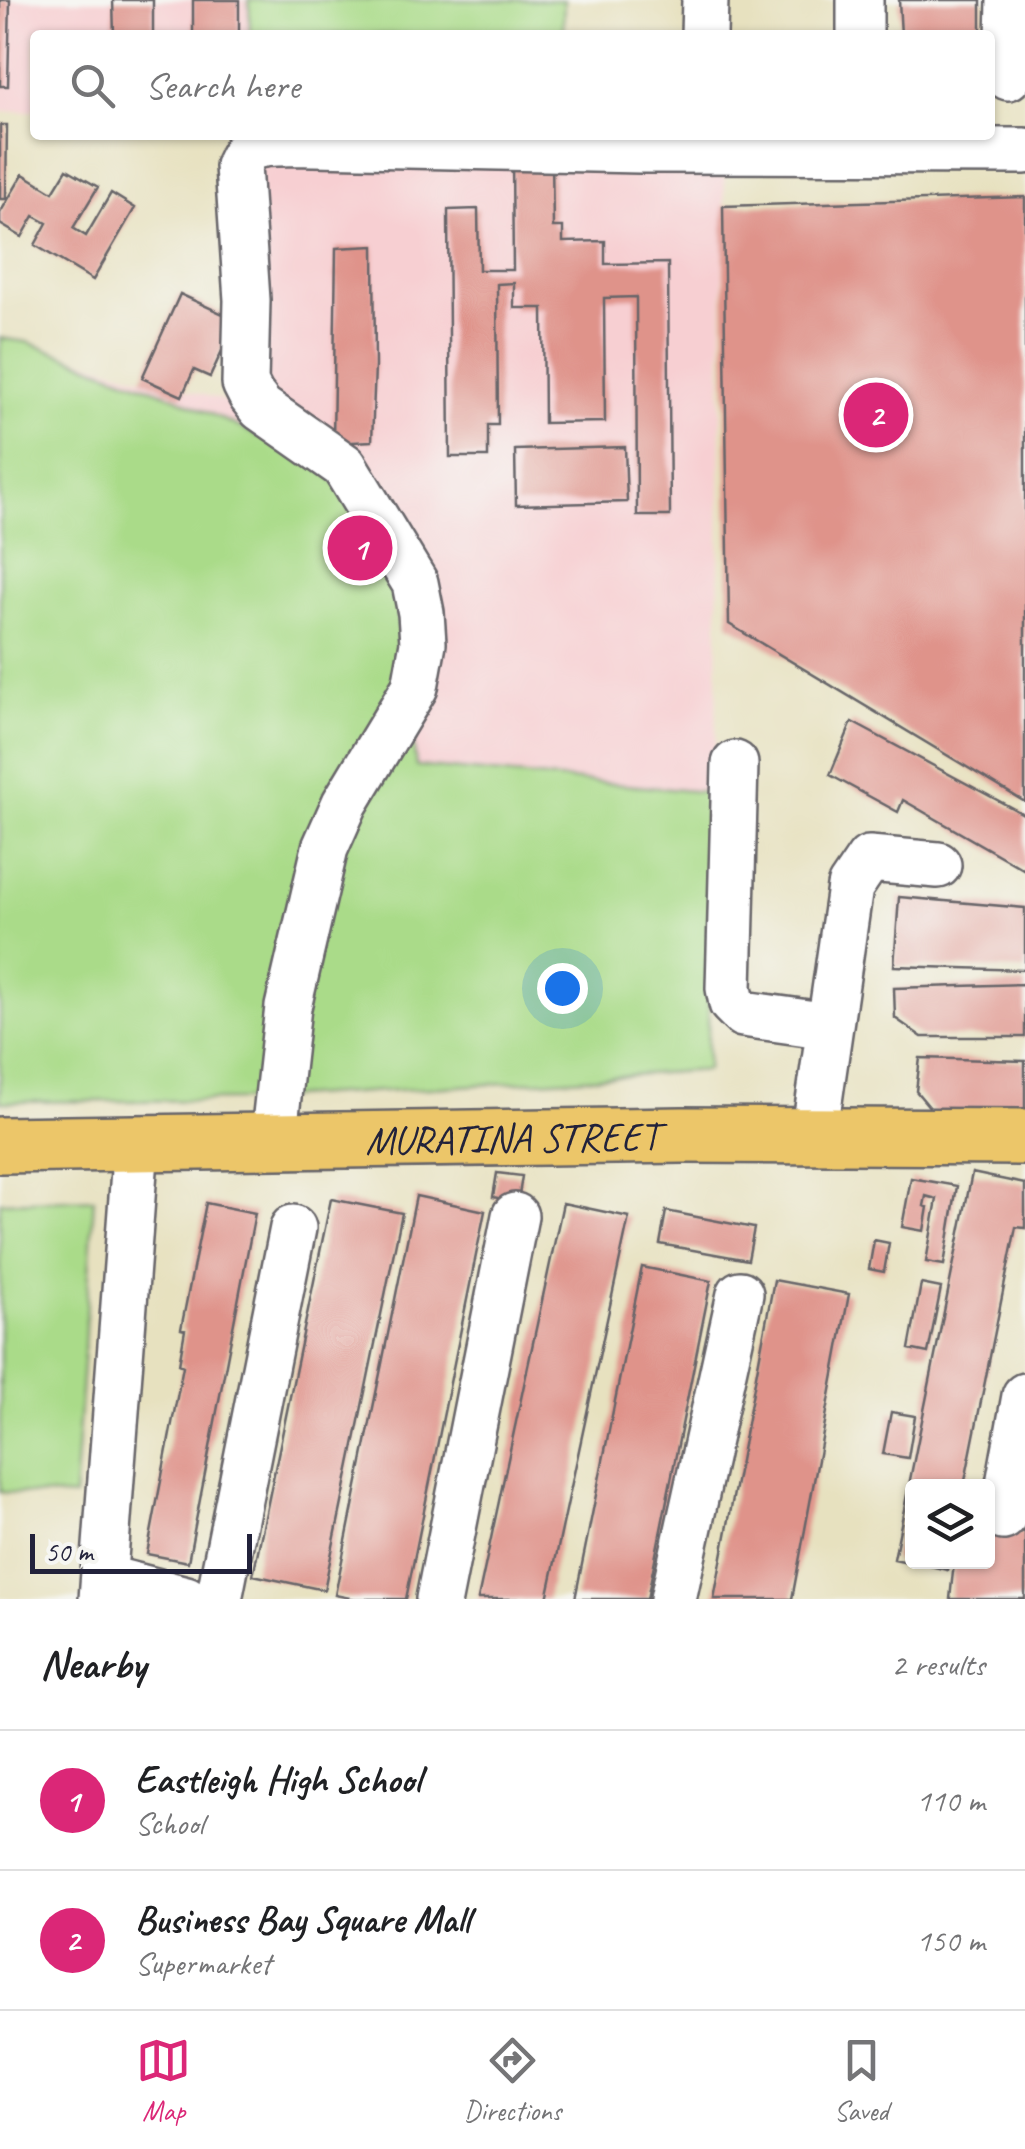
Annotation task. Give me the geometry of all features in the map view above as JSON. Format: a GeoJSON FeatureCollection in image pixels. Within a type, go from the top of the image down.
{"type":"FeatureCollection","features":[{"type":"Feature","properties":{"kind":"main road","name":"MURATINA STREET"},"geometry":{"type":"LineString","coordinates":[[0,1144],[683,1135],[1025,1138]]}},
{"type":"Feature","properties":{"kind":"street"},"geometry":{"type":"LineString","coordinates":[[704,30],[705,0]]}},
{"type":"Feature","properties":{"kind":"street"},"geometry":{"type":"LineString","coordinates":[[860,0],[860,30]]}},
{"type":"Feature","properties":{"kind":"street"},"geometry":{"type":"LineString","coordinates":[[1008,77],[1010,0]]}},
{"type":"Feature","properties":{"kind":"street"},"geometry":{"type":"LineString","coordinates":[[272,1142],[288,1007],[325,848],[346,802],[415,687],[423,643],[415,583],[344,466],[261,408],[245,383],[246,300],[238,166],[245,152],[256,146],[314,143],[658,150],[1025,151]]}},
{"type":"Feature","properties":{"kind":"street"},"geometry":{"type":"LineString","coordinates":[[735,764],[729,988],[732,1003],[743,1014],[829,1026]]}},
{"type":"Feature","properties":{"kind":"street"},"geometry":{"type":"LineString","coordinates":[[814,1136],[850,887],[870,858],[938,865]]}},
{"type":"Feature","properties":{"kind":"street"},"geometry":{"type":"LineString","coordinates":[[136,1144],[103,1589],[186,1599]]}},
{"type":"Feature","properties":{"kind":"street"},"geometry":{"type":"LineString","coordinates":[[439,1599],[515,1216]]}},
{"type":"Feature","properties":{"kind":"street"},"geometry":{"type":"LineString","coordinates":[[219,1599],[293,1228]]}},
{"type":"Feature","properties":{"kind":"street"},"geometry":{"type":"LineString","coordinates":[[673,1599],[740,1294]]}},
{"type":"Feature","properties":{"kind":"street"},"geometry":{"type":"LineString","coordinates":[[1003,1516],[1025,1396]]}},
{"type":"Feature","properties":{"kind":"shaded area"},"geometry":{"type":"Polygon","coordinates":[[[0,0],[564,0],[563,30],[30,30],[30,111],[0,112],[0,0]]]}},
{"type":"Feature","properties":{"kind":"shaded area"},"geometry":{"type":"Polygon","coordinates":[[[253,158],[725,161],[707,1070],[247,1100],[0,1102],[0,337],[250,408],[253,158]]]}},
{"type":"Feature","properties":{"kind":"green space"},"geometry":{"type":"Polygon","coordinates":[[[249,0],[564,0],[563,30],[250,30],[249,0]]]}},
{"type":"Feature","properties":{"kind":"green space"},"geometry":{"type":"Polygon","coordinates":[[[0,338],[27,342],[175,397],[316,463],[389,533],[416,766],[714,793],[707,1070],[247,1100],[0,1102],[0,338]]]}},
{"type":"Feature","properties":{"kind":"green space"},"geometry":{"type":"Polygon","coordinates":[[[94,1199],[74,1497],[0,1492],[0,1202],[94,1199]]]}},
{"type":"Feature","properties":{"kind":"building"},"geometry":{"type":"Polygon","coordinates":[[[0,0],[10,0],[8,86],[0,86],[0,0]]]}},
{"type":"Feature","properties":{"kind":"building"},"geometry":{"type":"Polygon","coordinates":[[[113,0],[153,0],[153,30],[114,30],[113,0]]]}},
{"type":"Feature","properties":{"kind":"building"},"geometry":{"type":"Polygon","coordinates":[[[193,0],[239,0],[239,30],[193,30],[193,0]]]}},
{"type":"Feature","properties":{"kind":"building"},"geometry":{"type":"Polygon","coordinates":[[[899,0],[981,0],[981,30],[901,30],[899,0]]]}},
{"type":"Feature","properties":{"kind":"building"},"geometry":{"type":"Polygon","coordinates":[[[0,125],[7,125],[6,199],[0,199],[0,125]]]}},
{"type":"Feature","properties":{"kind":"building"},"geometry":{"type":"Polygon","coordinates":[[[552,158],[553,227],[563,227],[563,242],[605,241],[605,264],[668,263],[670,516],[637,516],[636,297],[604,298],[605,422],[544,423],[543,308],[514,308],[514,283],[497,284],[498,425],[488,425],[488,457],[450,457],[448,210],[478,209],[479,270],[513,270],[512,159],[552,158]]]}},
{"type":"Feature","properties":{"kind":"building"},"geometry":{"type":"Polygon","coordinates":[[[67,169],[98,187],[73,228],[86,236],[111,193],[135,208],[93,280],[35,245],[47,223],[34,216],[22,237],[0,224],[0,213],[23,174],[53,192],[67,169]]]}},
{"type":"Feature","properties":{"kind":"building"},"geometry":{"type":"Polygon","coordinates":[[[1025,197],[1025,802],[729,624],[723,206],[1025,197]]]}},
{"type":"Feature","properties":{"kind":"building"},"geometry":{"type":"Polygon","coordinates":[[[374,246],[372,441],[333,443],[336,248],[374,246]]]}},
{"type":"Feature","properties":{"kind":"building"},"geometry":{"type":"Polygon","coordinates":[[[180,294],[236,320],[210,377],[194,370],[182,396],[142,378],[180,294]]]}},
{"type":"Feature","properties":{"kind":"building"},"geometry":{"type":"Polygon","coordinates":[[[625,447],[627,502],[516,505],[515,450],[625,447]]]}},
{"type":"Feature","properties":{"kind":"building"},"geometry":{"type":"Polygon","coordinates":[[[852,722],[1025,815],[1025,870],[903,800],[898,812],[830,775],[852,722]]]}},
{"type":"Feature","properties":{"kind":"building"},"geometry":{"type":"Polygon","coordinates":[[[899,897],[1025,908],[1025,970],[894,966],[899,897]]]}},
{"type":"Feature","properties":{"kind":"building"},"geometry":{"type":"Polygon","coordinates":[[[1025,984],[1025,1037],[922,1037],[895,1018],[894,988],[1025,984]]]}},
{"type":"Feature","properties":{"kind":"building"},"geometry":{"type":"Polygon","coordinates":[[[920,1058],[1025,1061],[1025,1118],[936,1115],[916,1091],[920,1058]]]}},
{"type":"Feature","properties":{"kind":"building"},"geometry":{"type":"Polygon","coordinates":[[[497,1173],[522,1176],[518,1202],[493,1197],[497,1173]]]}},
{"type":"Feature","properties":{"kind":"building"},"geometry":{"type":"Polygon","coordinates":[[[972,1173],[1025,1184],[1025,1228],[1016,1227],[965,1479],[910,1479],[972,1173]]]}},
{"type":"Feature","properties":{"kind":"building"},"geometry":{"type":"Polygon","coordinates":[[[911,1178],[957,1186],[944,1265],[926,1262],[937,1199],[926,1196],[924,1231],[902,1227],[911,1178]]]}},
{"type":"Feature","properties":{"kind":"building"},"geometry":{"type":"Polygon","coordinates":[[[416,1196],[485,1211],[406,1599],[355,1599],[335,1595],[416,1196]]]}},
{"type":"Feature","properties":{"kind":"building"},"geometry":{"type":"Polygon","coordinates":[[[331,1199],[402,1213],[324,1590],[253,1575],[331,1199]]]}},
{"type":"Feature","properties":{"kind":"building"},"geometry":{"type":"Polygon","coordinates":[[[206,1203],[255,1213],[188,1562],[147,1554],[183,1366],[179,1364],[185,1330],[181,1329],[206,1203]]]}},
{"type":"Feature","properties":{"kind":"building"},"geometry":{"type":"Polygon","coordinates":[[[563,1203],[629,1217],[547,1599],[478,1599],[563,1203]]]}},
{"type":"Feature","properties":{"kind":"building"},"geometry":{"type":"Polygon","coordinates":[[[666,1211],[754,1228],[748,1260],[660,1244],[666,1211]]]}},
{"type":"Feature","properties":{"kind":"building"},"geometry":{"type":"Polygon","coordinates":[[[874,1240],[889,1243],[884,1272],[869,1269],[874,1240]]]}},
{"type":"Feature","properties":{"kind":"building"},"geometry":{"type":"Polygon","coordinates":[[[642,1267],[711,1281],[647,1599],[575,1599],[642,1267]]]}},
{"type":"Feature","properties":{"kind":"building"},"geometry":{"type":"Polygon","coordinates":[[[774,1280],[849,1294],[792,1599],[714,1599],[774,1280]]]}},
{"type":"Feature","properties":{"kind":"building"},"geometry":{"type":"Polygon","coordinates":[[[921,1284],[941,1288],[928,1353],[909,1349],[921,1284]]]}},
{"type":"Feature","properties":{"kind":"building"},"geometry":{"type":"Polygon","coordinates":[[[891,1412],[915,1416],[908,1458],[883,1454],[891,1412]]]}},
{"type":"Feature","properties":{"kind":"building"},"geometry":{"type":"Polygon","coordinates":[[[905,1505],[905,1561],[894,1559],[905,1505]]]}},
{"type":"Feature","properties":{"kind":"building"},"geometry":{"type":"Polygon","coordinates":[[[995,1530],[1025,1532],[1025,1599],[950,1599],[953,1569],[995,1569],[995,1530]]]}},
{"type":"Feature","properties":{"kind":"place","name":"Business Bay Square Mall"},"geometry":{"type":"Point","coordinates":[876,415]}},
{"type":"Feature","properties":{"kind":"place","name":"Eastleigh High School"},"geometry":{"type":"Point","coordinates":[360,548]}}]}
